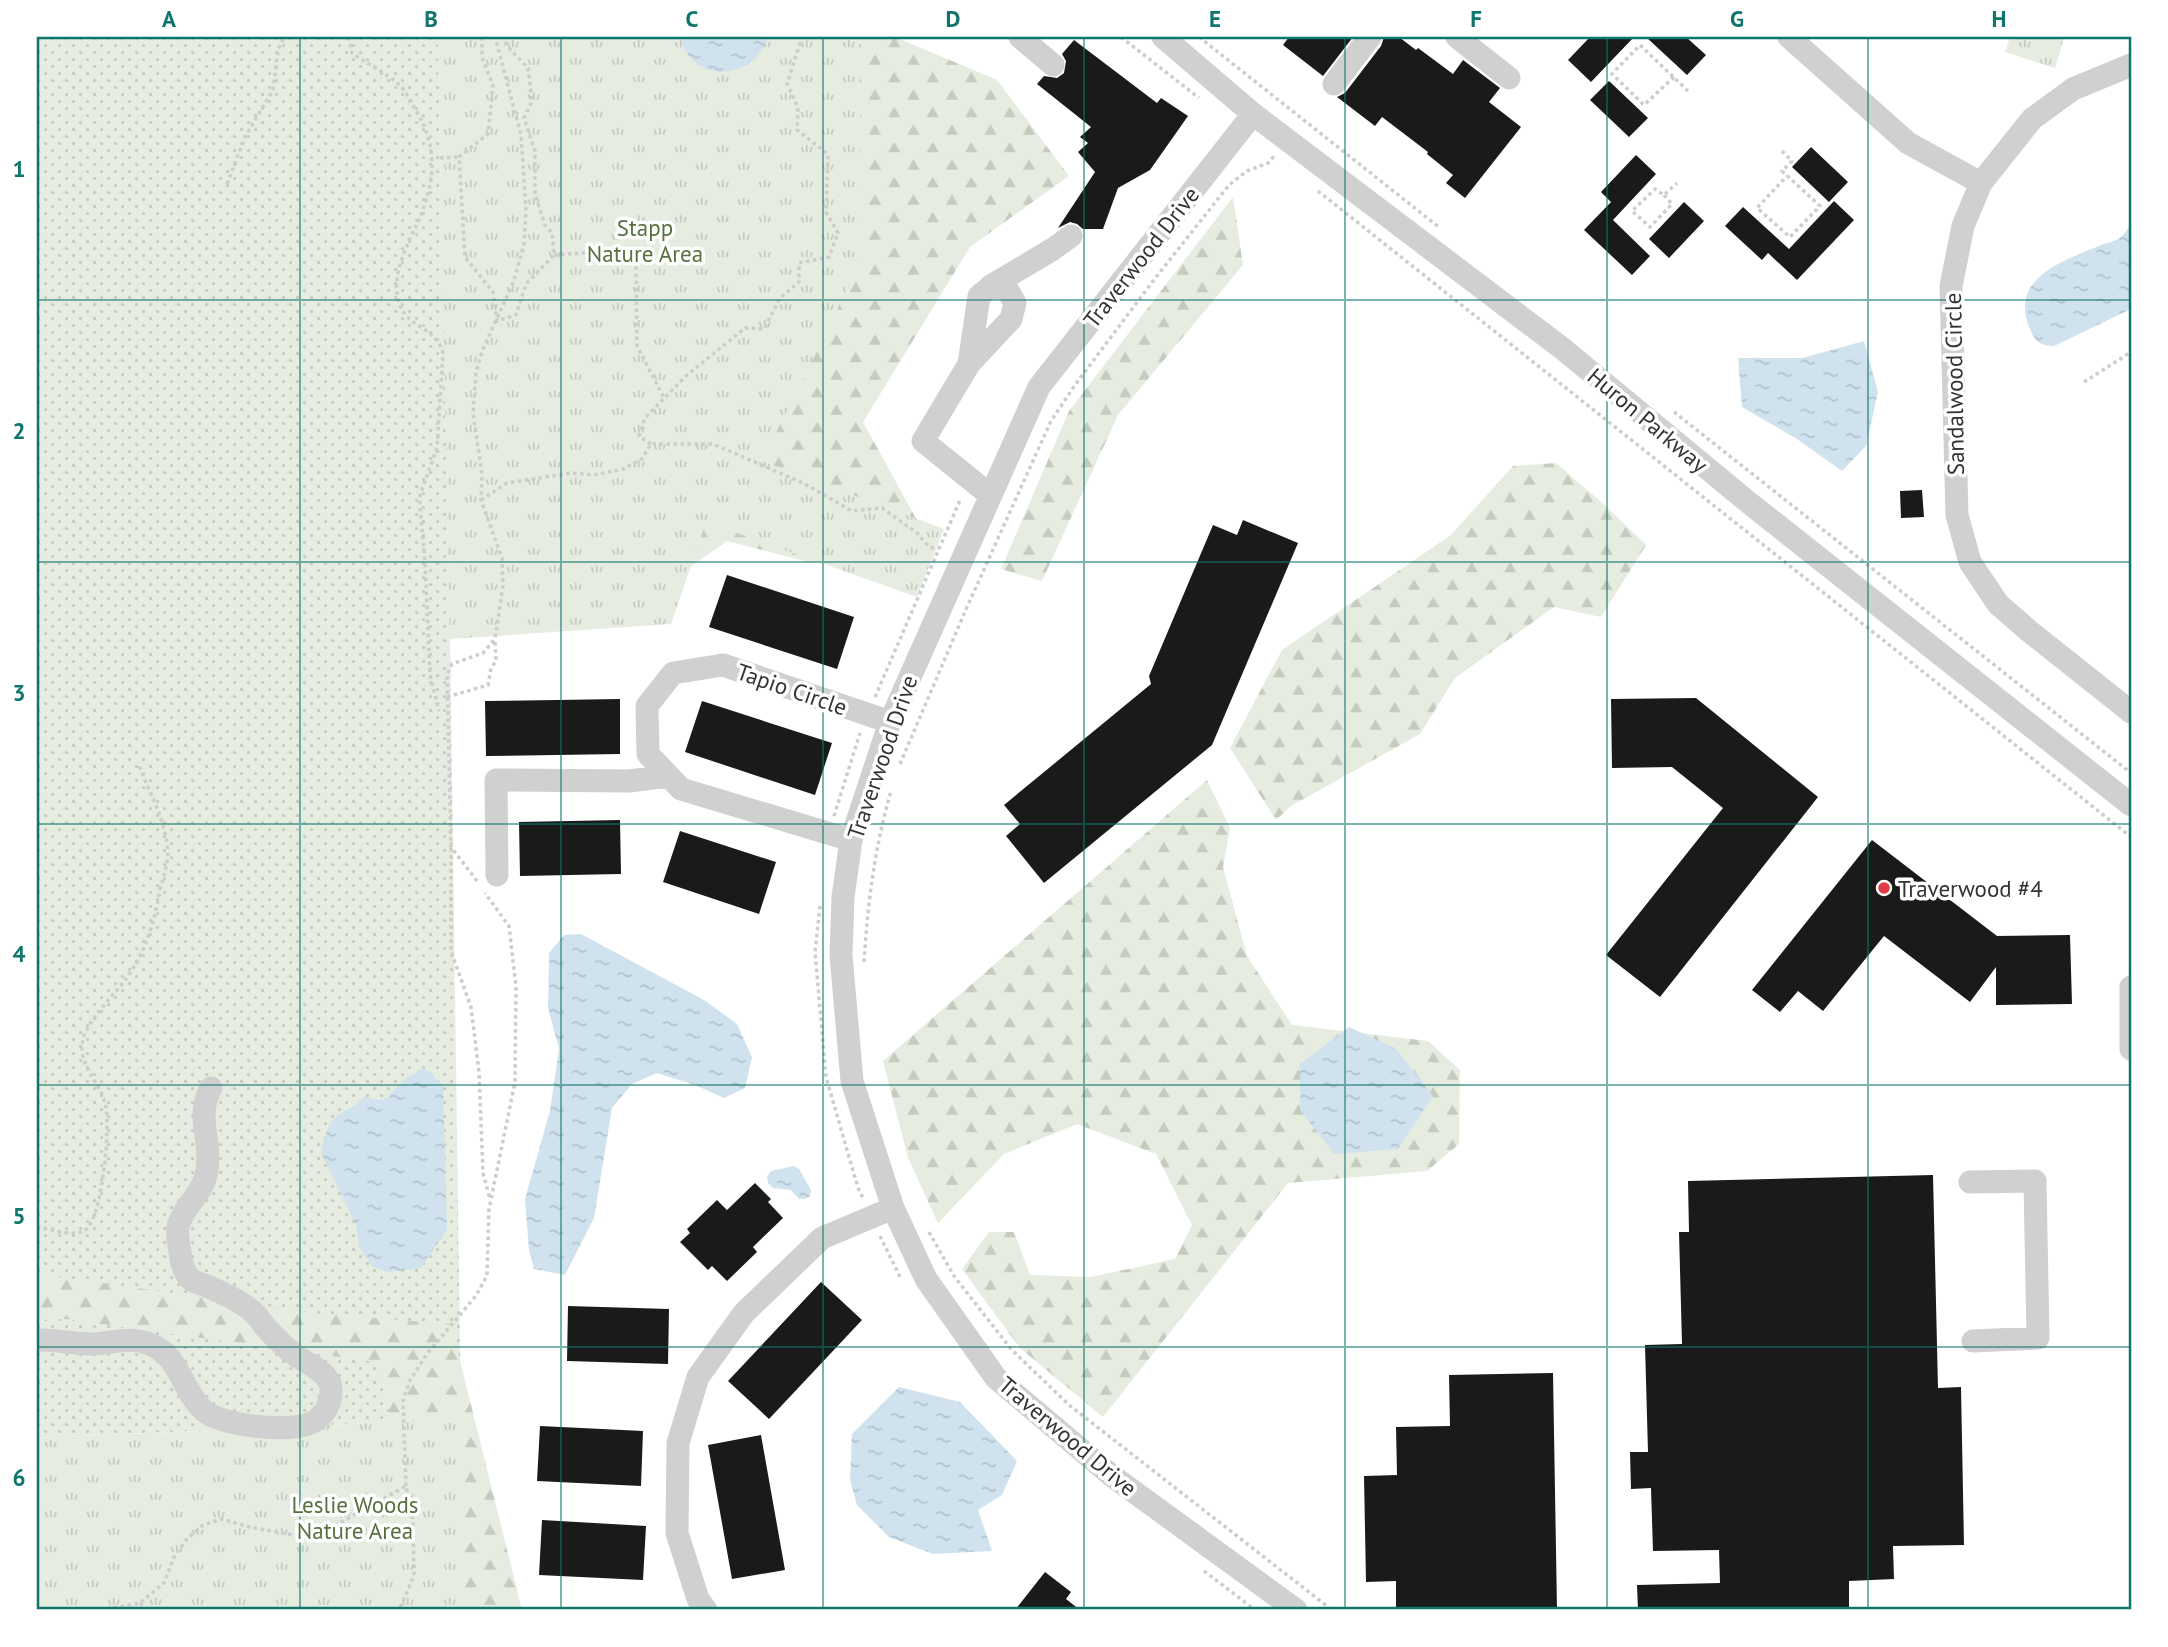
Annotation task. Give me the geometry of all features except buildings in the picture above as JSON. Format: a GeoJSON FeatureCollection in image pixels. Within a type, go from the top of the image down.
{"type":"FeatureCollection","features":[{"type":"Feature","properties":{"kind":"street"},"geometry":{"type":"LineString","coordinates":[[1020,37],[1053,65]]}},
{"type":"Feature","properties":{"kind":"street","name":"Huron Parkway"},"geometry":{"type":"LineString","coordinates":[[1163,37],[1253,114],[1563,349],[1748,502],[2131,805]]}},
{"type":"Feature","properties":{"kind":"street"},"geometry":{"type":"LineString","coordinates":[[1334,84],[1370,37]]}},
{"type":"Feature","properties":{"kind":"street"},"geometry":{"type":"LineString","coordinates":[[1457,37],[1509,78]]}},
{"type":"Feature","properties":{"kind":"street"},"geometry":{"type":"LineString","coordinates":[[1789,37],[1908,143],[1980,183]]}},
{"type":"Feature","properties":{"kind":"street","name":"Sandalwood Circle"},"geometry":{"type":"LineString","coordinates":[[2131,65],[2073,89],[2032,119],[1980,183],[1963,226],[1951,286],[1957,515],[1970,562],[1998,604],[2131,712]]}},
{"type":"Feature","properties":{"kind":"street","name":"Traverwood Drive"},"geometry":{"type":"LineString","coordinates":[[1253,114],[1039,387],[890,722],[851,840],[843,897],[841,954],[852,1081],[893,1208],[926,1279],[996,1378],[1111,1475],[1296,1610]]}},
{"type":"Feature","properties":{"kind":"street"},"geometry":{"type":"LineString","coordinates":[[969,364],[979,296],[1071,236]]}},
{"type":"Feature","properties":{"kind":"street"},"geometry":{"type":"LineString","coordinates":[[990,495],[923,441],[969,364],[1011,319],[1015,303],[1007,289],[991,286]]}},
{"type":"Feature","properties":{"kind":"street","name":"Tapio Circle"},"geometry":{"type":"LineString","coordinates":[[851,840],[681,789],[648,754],[647,706],[673,673],[723,665],[890,722]]}},
{"type":"Feature","properties":{"kind":"street"},"geometry":{"type":"LineString","coordinates":[[497,874],[496,780],[629,781],[668,776]]}},
{"type":"Feature","properties":{"kind":"street"},"geometry":{"type":"LineString","coordinates":[[2131,987],[2131,1049]]}},
{"type":"Feature","properties":{"kind":"street"},"geometry":{"type":"LineString","coordinates":[[37,1340],[107,1344],[132,1339],[148,1343],[169,1356],[179,1368],[188,1392],[205,1412],[222,1419],[262,1427],[292,1427],[312,1423],[324,1413],[329,1405],[331,1391],[330,1384],[320,1371],[284,1345],[253,1312],[227,1296],[191,1280],[182,1262],[177,1228],[187,1208],[205,1185],[209,1150],[203,1112],[204,1101],[211,1088]]}},
{"type":"Feature","properties":{"kind":"street"},"geometry":{"type":"LineString","coordinates":[[1969,1182],[2035,1181],[2036,1194],[2038,1338],[1973,1341]]}},
{"type":"Feature","properties":{"kind":"street"},"geometry":{"type":"LineString","coordinates":[[706,1610],[698,1599],[677,1533],[678,1443],[698,1377],[744,1313],[822,1238],[893,1208]]}},
{"type":"Feature","properties":{"kind":"path"},"geometry":{"type":"LineString","coordinates":[[227,184],[245,137],[273,90],[278,50],[284,37]]}},
{"type":"Feature","properties":{"kind":"path"},"geometry":{"type":"LineString","coordinates":[[349,37],[352,53],[397,83],[406,93],[426,127],[433,156],[427,198],[403,254],[397,293],[403,313],[409,321],[433,334],[443,353],[437,448],[420,495],[430,675],[439,711]]}},
{"type":"Feature","properties":{"kind":"path"},"geometry":{"type":"LineString","coordinates":[[440,158],[459,157],[488,134],[493,86],[482,57],[482,37]]}},
{"type":"Feature","properties":{"kind":"path"},"geometry":{"type":"LineString","coordinates":[[506,37],[506,45],[528,68],[532,101],[524,118],[535,151],[535,194],[545,225],[552,233],[554,255]]}},
{"type":"Feature","properties":{"kind":"path"},"geometry":{"type":"LineString","coordinates":[[802,37],[787,84],[797,107],[797,130],[828,154],[827,212],[838,233],[830,257],[799,263],[799,282],[780,298],[764,329],[746,328],[686,376],[645,418],[639,436],[651,444],[713,444],[803,483],[852,511],[882,508],[917,533],[929,547],[939,550]]}},
{"type":"Feature","properties":{"kind":"path"},"geometry":{"type":"LineString","coordinates":[[1121,37],[1207,104]]}},
{"type":"Feature","properties":{"kind":"path"},"geometry":{"type":"LineString","coordinates":[[1674,77],[1644,105],[1612,74],[1640,45],[1674,77],[1688,91]]}},
{"type":"Feature","properties":{"kind":"path"},"geometry":{"type":"LineString","coordinates":[[1266,149],[1284,164]]}},
{"type":"Feature","properties":{"kind":"path"},"geometry":{"type":"LineString","coordinates":[[1782,151],[1792,161],[1782,171],[1820,206],[1790,237],[1757,208],[1787,176]]}},
{"type":"Feature","properties":{"kind":"path"},"geometry":{"type":"LineString","coordinates":[[897,771],[1051,421],[1074,385],[1229,185],[1247,171],[1268,163],[1274,156]]}},
{"type":"Feature","properties":{"kind":"path"},"geometry":{"type":"LineString","coordinates":[[459,157],[465,257],[493,292],[497,321],[516,315],[526,284],[554,255],[621,250],[636,262],[638,346],[664,398]]}},
{"type":"Feature","properties":{"kind":"path"},"geometry":{"type":"LineString","coordinates":[[1664,195],[1677,183]]}},
{"type":"Feature","properties":{"kind":"path"},"geometry":{"type":"LineString","coordinates":[[1315,189],[2131,837]]}},
{"type":"Feature","properties":{"kind":"path"},"geometry":{"type":"LineString","coordinates":[[1655,189],[1664,195],[1672,204],[1650,227],[1632,211],[1655,189]]}},
{"type":"Feature","properties":{"kind":"path"},"geometry":{"type":"LineString","coordinates":[[2084,382],[2131,352]]}},
{"type":"Feature","properties":{"kind":"path"},"geometry":{"type":"LineString","coordinates":[[481,500],[508,483],[580,472],[594,475],[623,469],[642,459],[651,444]]}},
{"type":"Feature","properties":{"kind":"path"},"geometry":{"type":"LineString","coordinates":[[874,699],[964,492]]}},
{"type":"Feature","properties":{"kind":"path"},"geometry":{"type":"LineString","coordinates":[[446,698],[488,685],[491,668],[496,661],[495,639]]}},
{"type":"Feature","properties":{"kind":"path"},"geometry":{"type":"LineString","coordinates":[[832,821],[862,729]]}},
{"type":"Feature","properties":{"kind":"path"},"geometry":{"type":"LineString","coordinates":[[37,1227],[79,1232],[88,1227],[97,1213],[108,1123],[104,1099],[85,1065],[82,1043],[90,1026],[133,969],[149,939],[168,858],[164,831],[138,763]]}},
{"type":"Feature","properties":{"kind":"path"},"geometry":{"type":"LineString","coordinates":[[863,970],[867,909],[878,836],[893,784]]}},
{"type":"Feature","properties":{"kind":"path"},"geometry":{"type":"LineString","coordinates":[[451,847],[451,950],[471,1007],[479,1072],[483,1173],[491,1201]]}},
{"type":"Feature","properties":{"kind":"path"},"geometry":{"type":"LineString","coordinates":[[925,1225],[954,1276],[1011,1349],[1059,1395],[1152,1471],[1332,1610]]}},
{"type":"Feature","properties":{"kind":"path"},"geometry":{"type":"LineString","coordinates":[[100,1610],[140,1603],[163,1583],[175,1555],[187,1539],[203,1525],[222,1519],[305,1537],[327,1530],[406,1486],[413,1520],[414,1576],[399,1610]]}},
{"type":"Feature","properties":{"kind":"path"},"geometry":{"type":"LineString","coordinates":[[140,1603],[148,1610]]}},
{"type":"Feature","properties":{"kind":"green space"},"geometry":{"type":"Polygon","coordinates":[[[37,37],[438,37],[461,1419],[37,1438],[37,37]]]}},
{"type":"Feature","properties":{"kind":"green space","name":"Stapp Nature Area"},"geometry":{"type":"Polygon","coordinates":[[[438,37],[895,37],[997,80],[1069,176],[970,247],[863,422],[926,537],[812,563],[727,541],[610,623],[450,639],[438,37]]]}},
{"type":"Feature","properties":{"kind":"green space","name":"Stapp Nature Area"},"geometry":{"type":"Polygon","coordinates":[[[438,37],[859,37],[862,259],[762,461],[944,529],[917,597],[706,522],[671,624],[450,639],[438,37]]]}},
{"type":"Feature","properties":{"kind":"green space"},"geometry":{"type":"Polygon","coordinates":[[[2010,37],[2064,38],[2055,68],[2005,52],[2010,37]]]}},
{"type":"Feature","properties":{"kind":"green space"},"geometry":{"type":"Polygon","coordinates":[[[1233,197],[1243,265],[1118,415],[1042,581],[1001,569],[1069,411],[1233,197]]]}},
{"type":"Feature","properties":{"kind":"green space"},"geometry":{"type":"Polygon","coordinates":[[[1556,463],[1646,545],[1601,617],[1554,607],[1455,678],[1420,734],[1291,806],[1276,820],[1230,748],[1282,650],[1451,535],[1513,466],[1556,463]]]}},
{"type":"Feature","properties":{"kind":"green space"},"geometry":{"type":"Polygon","coordinates":[[[1207,780],[1230,828],[1223,867],[1247,956],[1292,1025],[1428,1041],[1460,1070],[1459,1144],[1427,1171],[1288,1183],[1103,1417],[1020,1348],[962,1269],[989,1232],[1014,1232],[1030,1275],[1091,1277],[1175,1259],[1192,1225],[1156,1154],[1077,1124],[1004,1154],[938,1223],[908,1158],[883,1061],[1207,780]]]}},
{"type":"Feature","properties":{"kind":"green space","name":"Leslie Woods Nature Area"},"geometry":{"type":"Polygon","coordinates":[[[37,1274],[323,1314],[451,1324],[522,1610],[37,1610],[321,1454],[392,1420],[376,1362],[65,1319],[37,1320],[37,1274]]]}},
{"type":"Feature","properties":{"kind":"green space","name":"Leslie Woods Nature Area"},"geometry":{"type":"Polygon","coordinates":[[[461,1419],[465,1610],[37,1610],[37,1438],[461,1419]]]}},
{"type":"Feature","properties":{"kind":"water"},"geometry":{"type":"Polygon","coordinates":[[[680,37],[769,37],[763,49],[743,67],[719,72],[696,63],[685,50],[680,37]]]}},
{"type":"Feature","properties":{"kind":"water"},"geometry":{"type":"Polygon","coordinates":[[[2131,224],[2131,309],[2054,346],[2036,340],[2025,311],[2027,296],[2033,284],[2056,265],[2119,238],[2131,224]]]}},
{"type":"Feature","properties":{"kind":"water"},"geometry":{"type":"Polygon","coordinates":[[[1864,341],[1878,392],[1866,446],[1842,471],[1797,439],[1742,407],[1738,358],[1802,358],[1864,341]]]}},
{"type":"Feature","properties":{"kind":"water"},"geometry":{"type":"Polygon","coordinates":[[[581,934],[704,1000],[737,1024],[752,1057],[745,1088],[724,1098],[657,1073],[632,1084],[612,1108],[594,1218],[565,1275],[534,1269],[529,1250],[525,1199],[550,1111],[559,1049],[548,1008],[549,953],[564,935],[581,934]]]}},
{"type":"Feature","properties":{"kind":"water"},"geometry":{"type":"Polygon","coordinates":[[[1349,1027],[1396,1049],[1433,1096],[1398,1149],[1334,1154],[1300,1110],[1300,1064],[1349,1027]]]}},
{"type":"Feature","properties":{"kind":"water"},"geometry":{"type":"Polygon","coordinates":[[[423,1068],[432,1073],[443,1088],[447,1230],[421,1268],[388,1272],[373,1267],[359,1247],[356,1225],[321,1153],[328,1128],[337,1116],[364,1096],[378,1100],[387,1097],[403,1081],[423,1068]]]}},
{"type":"Feature","properties":{"kind":"water"},"geometry":{"type":"Polygon","coordinates":[[[794,1166],[799,1169],[811,1190],[810,1196],[805,1199],[799,1199],[791,1190],[773,1188],[768,1183],[767,1176],[771,1171],[794,1166]]]}},
{"type":"Feature","properties":{"kind":"water"},"geometry":{"type":"Polygon","coordinates":[[[899,1387],[960,1402],[1017,1461],[1002,1495],[978,1510],[992,1551],[933,1554],[889,1537],[857,1505],[850,1480],[852,1434],[899,1387]]]}},
{"type":"Feature","properties":{"kind":"place","name":"Traverwood #4"},"geometry":{"type":"Point","coordinates":[1884,888]}}]}
